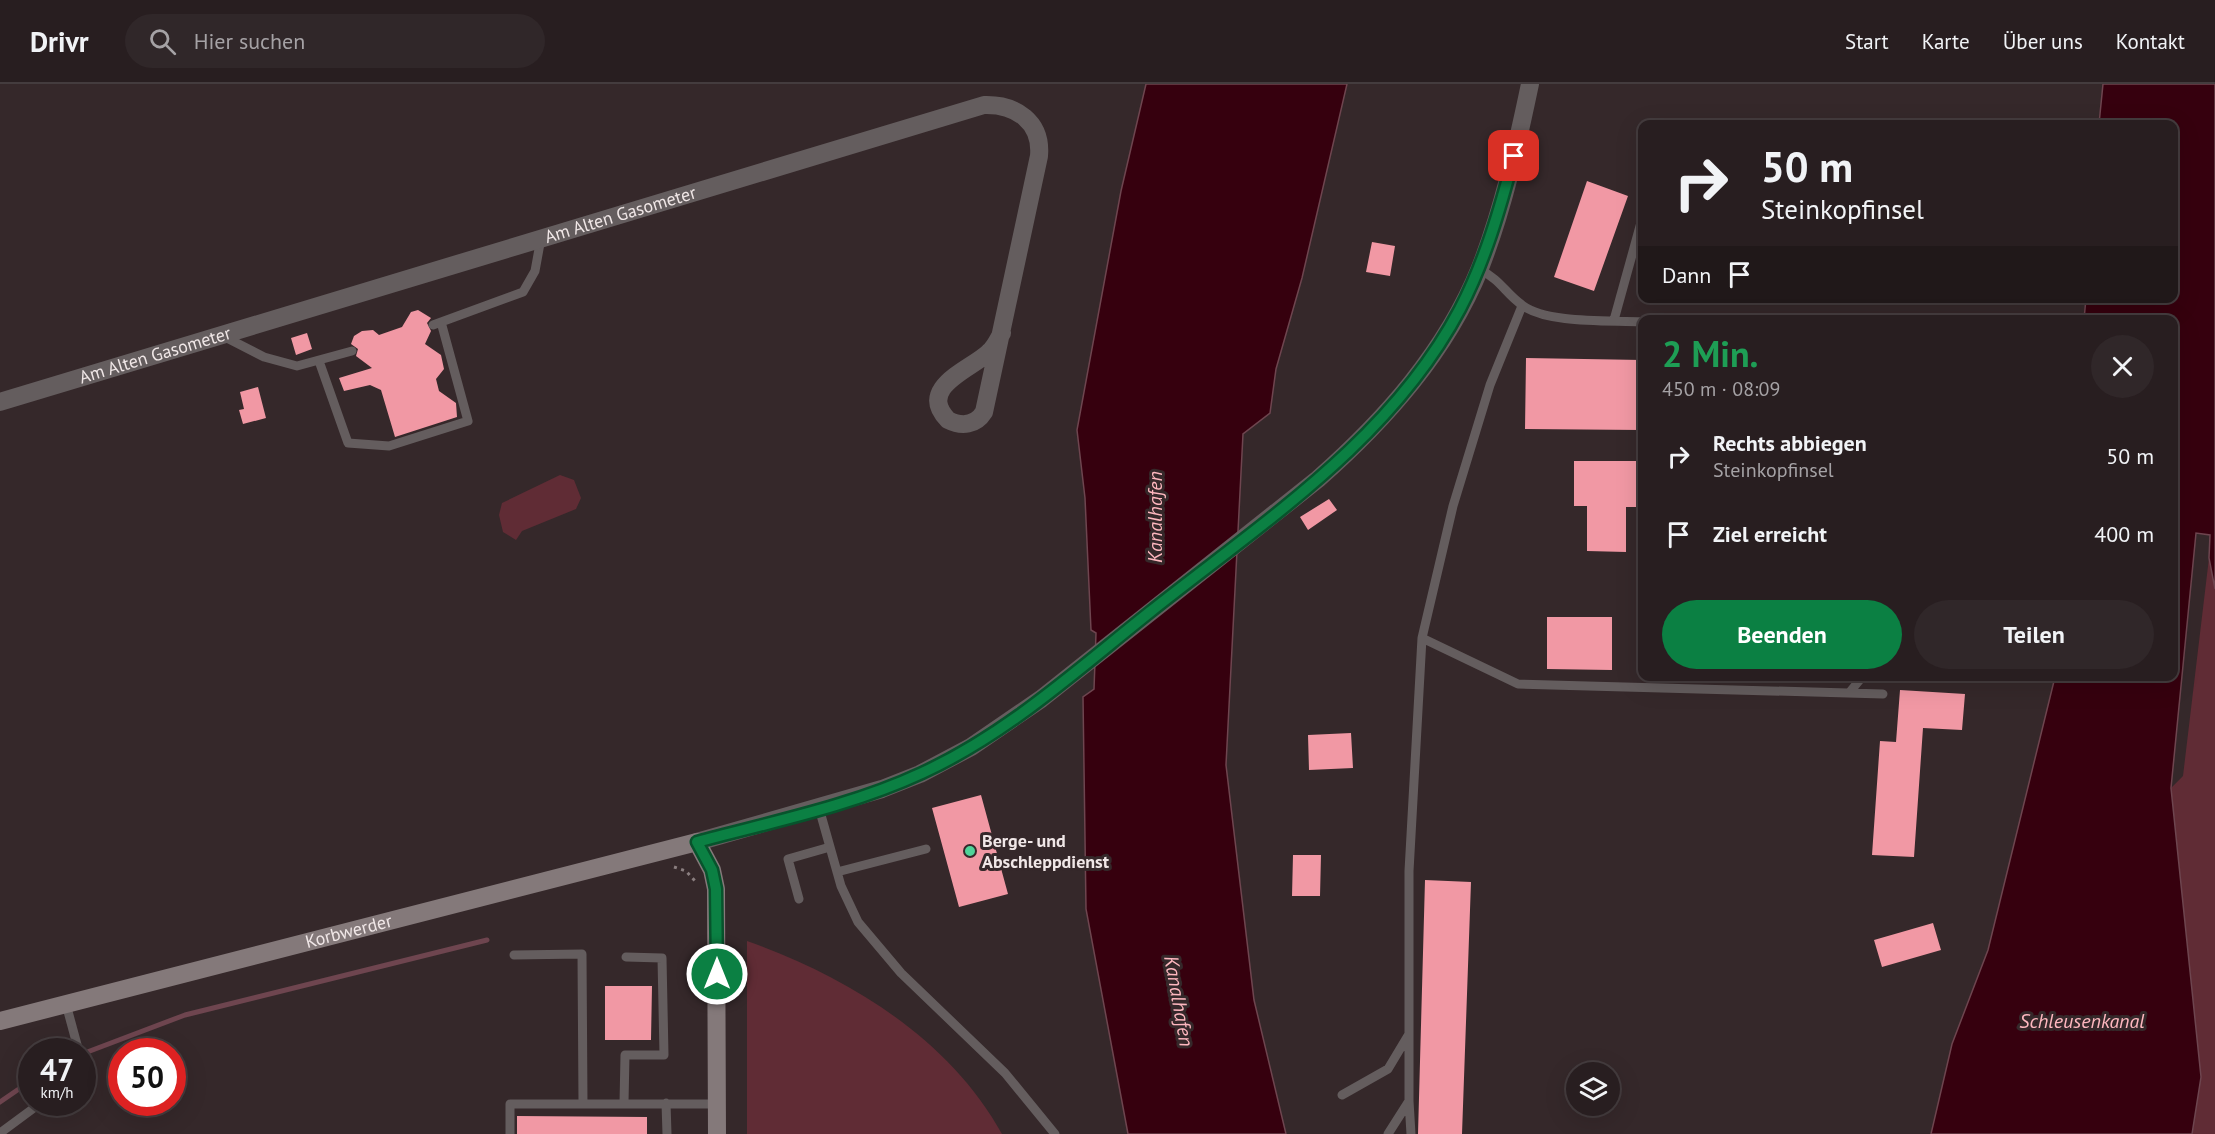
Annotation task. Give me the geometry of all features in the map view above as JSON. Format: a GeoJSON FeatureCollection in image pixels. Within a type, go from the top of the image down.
{"type":"FeatureCollection","features":[{"type":"Feature","properties":{"kind":"main road","name":"Korbwerder"},"geometry":{"type":"LineString","coordinates":[[0,1021],[697,842]]}},
{"type":"Feature","properties":{"kind":"main road"},"geometry":{"type":"LineString","coordinates":[[697,842],[712,870],[716,889],[717,1134]]}},
{"type":"Feature","properties":{"kind":"street"},"geometry":{"type":"LineString","coordinates":[[697,842],[882,789],[937,766],[989,736],[1041,699],[1357,445],[1390,411],[1439,344],[1479,269],[1509,176],[1530,84]]}},
{"type":"Feature","properties":{"kind":"street","name":"Am Alten Gasometer"},"geometry":{"type":"LineString","coordinates":[[0,402],[975,106],[1002,105],[1026,117],[1034,126],[1040,147],[1002,333],[984,412],[980,418],[968,424],[948,420],[940,407],[943,386],[950,378],[991,351],[1002,333]]}},
{"type":"Feature","properties":{"kind":"lane"},"geometry":{"type":"LineString","coordinates":[[1614,320],[1638,233]]}},
{"type":"Feature","properties":{"kind":"lane"},"geometry":{"type":"LineString","coordinates":[[319,361],[348,443],[389,446],[468,421],[437,323],[523,292],[535,271],[541,238]]}},
{"type":"Feature","properties":{"kind":"lane"},"geometry":{"type":"LineString","coordinates":[[1479,269],[1498,279],[1522,306],[1544,316],[1638,322]]}},
{"type":"Feature","properties":{"kind":"lane"},"geometry":{"type":"LineString","coordinates":[[1412,1134],[1408,1101],[1409,871],[1422,638],[1456,495],[1490,385],[1522,306]]}},
{"type":"Feature","properties":{"kind":"lane"},"geometry":{"type":"LineString","coordinates":[[221,335],[264,357],[294,366],[352,351]]}},
{"type":"Feature","properties":{"kind":"lane"},"geometry":{"type":"LineString","coordinates":[[1422,638],[1518,684],[1883,694]]}},
{"type":"Feature","properties":{"kind":"lane"},"geometry":{"type":"LineString","coordinates":[[1849,693],[1859,681]]}},
{"type":"Feature","properties":{"kind":"lane"},"geometry":{"type":"LineString","coordinates":[[819,808],[845,900],[873,941],[901,973],[992,1059],[1055,1134]]}},
{"type":"Feature","properties":{"kind":"lane"},"geometry":{"type":"LineString","coordinates":[[799,899],[788,859],[830,847]]}},
{"type":"Feature","properties":{"kind":"lane"},"geometry":{"type":"LineString","coordinates":[[837,872],[926,849]]}},
{"type":"Feature","properties":{"kind":"lane"},"geometry":{"type":"LineString","coordinates":[[514,955],[582,954],[583,1103]]}},
{"type":"Feature","properties":{"kind":"lane"},"geometry":{"type":"LineString","coordinates":[[624,1103],[625,1054],[664,1055],[662,958],[626,957]]}},
{"type":"Feature","properties":{"kind":"lane"},"geometry":{"type":"LineString","coordinates":[[66,1004],[75,1038]]}},
{"type":"Feature","properties":{"kind":"lane"},"geometry":{"type":"LineString","coordinates":[[1342,1095],[1388,1069],[1410,1032]]}},
{"type":"Feature","properties":{"kind":"lane"},"geometry":{"type":"LineString","coordinates":[[1388,1134],[1408,1101]]}},
{"type":"Feature","properties":{"kind":"lane"},"geometry":{"type":"LineString","coordinates":[[666,1103],[667,1134]]}},
{"type":"Feature","properties":{"kind":"lane"},"geometry":{"type":"LineString","coordinates":[[510,1134],[510,1104],[717,1104]]}},
{"type":"Feature","properties":{"kind":"lane"},"geometry":{"type":"LineString","coordinates":[[0,1133],[23,1116]]}},
{"type":"Feature","properties":{"kind":"path"},"geometry":{"type":"LineString","coordinates":[[667,865],[686,871],[701,888]]}},
{"type":"Feature","properties":{"kind":"shaded area"},"geometry":{"type":"Polygon","coordinates":[[[560,475],[574,480],[581,498],[576,509],[522,531],[516,540],[503,532],[499,515],[502,503],[560,475]]]}},
{"type":"Feature","properties":{"kind":"shaded area"},"geometry":{"type":"Polygon","coordinates":[[[2209,558],[2215,589],[2215,1134],[2192,1134],[2201,1077],[2171,788],[2183,776],[2209,558]]]}},
{"type":"Feature","properties":{"kind":"shaded area"},"geometry":{"type":"Polygon","coordinates":[[[747,941],[822,973],[892,1015],[925,1040],[954,1068],[980,1100],[1002,1134],[747,1134],[747,941]]]}},
{"type":"Feature","properties":{"kind":"water","name":"Kanalhafen"},"geometry":{"type":"Polygon","coordinates":[[[1146,84],[1347,84],[1302,278],[1276,369],[1270,413],[1243,434],[1226,765],[1254,1000],[1286,1134],[1128,1134],[1086,909],[1083,697],[1094,689],[1096,633],[1091,630],[1085,498],[1077,430],[1121,191],[1146,84]]]}},
{"type":"Feature","properties":{"kind":"water","name":"Schleusenkanal"},"geometry":{"type":"Polygon","coordinates":[[[2103,84],[2215,84],[2215,589],[2209,558],[2210,535],[2196,533],[2171,788],[2201,1077],[2192,1134],[1931,1134],[1952,1044],[1988,950],[2054,681],[2178,681],[2178,315],[2084,315],[2086,303],[2178,303],[2178,120],[2099,120],[2103,84]]]}},
{"type":"Feature","properties":{"kind":"building"},"geometry":{"type":"Polygon","coordinates":[[[1587,181],[1628,196],[1594,291],[1554,277],[1587,181]]]}},
{"type":"Feature","properties":{"kind":"building"},"geometry":{"type":"Polygon","coordinates":[[[1372,242],[1395,246],[1390,276],[1366,272],[1372,242]]]}},
{"type":"Feature","properties":{"kind":"building"},"geometry":{"type":"Polygon","coordinates":[[[418,310],[431,318],[427,323],[431,331],[425,344],[441,355],[444,369],[436,379],[439,391],[456,403],[457,417],[395,437],[381,390],[370,385],[344,391],[339,378],[372,368],[356,356],[358,349],[351,344],[354,336],[362,331],[373,330],[379,335],[402,327],[411,312],[418,310]]]}},
{"type":"Feature","properties":{"kind":"building"},"geometry":{"type":"Polygon","coordinates":[[[307,333],[312,349],[296,355],[291,338],[307,333]]]}},
{"type":"Feature","properties":{"kind":"building"},"geometry":{"type":"Polygon","coordinates":[[[1526,358],[1638,360],[1638,430],[1525,429],[1526,358]]]}},
{"type":"Feature","properties":{"kind":"building"},"geometry":{"type":"Polygon","coordinates":[[[258,387],[266,418],[243,424],[239,410],[244,409],[240,392],[258,387]]]}},
{"type":"Feature","properties":{"kind":"building"},"geometry":{"type":"Polygon","coordinates":[[[1574,461],[1638,461],[1638,507],[1626,507],[1626,552],[1587,551],[1587,506],[1574,506],[1574,461]]]}},
{"type":"Feature","properties":{"kind":"building"},"geometry":{"type":"Polygon","coordinates":[[[1329,499],[1337,510],[1308,530],[1300,517],[1329,499]]]}},
{"type":"Feature","properties":{"kind":"building"},"geometry":{"type":"Polygon","coordinates":[[[1547,617],[1612,617],[1612,670],[1547,669],[1547,617]]]}},
{"type":"Feature","properties":{"kind":"building"},"geometry":{"type":"Polygon","coordinates":[[[1900,690],[1965,694],[1962,730],[1923,728],[1914,857],[1872,855],[1880,741],[1896,742],[1900,690]]]}},
{"type":"Feature","properties":{"kind":"building"},"geometry":{"type":"Polygon","coordinates":[[[1351,733],[1353,768],[1309,770],[1308,735],[1351,733]]]}},
{"type":"Feature","properties":{"kind":"building","name":"Berge- und Abschleppdienst"},"geometry":{"type":"Polygon","coordinates":[[[981,795],[1008,894],[959,907],[932,808],[981,795]]]}},
{"type":"Feature","properties":{"kind":"building"},"geometry":{"type":"Polygon","coordinates":[[[1293,855],[1321,855],[1320,896],[1292,896],[1293,855]]]}},
{"type":"Feature","properties":{"kind":"building"},"geometry":{"type":"Polygon","coordinates":[[[1425,880],[1471,882],[1462,1134],[1418,1134],[1425,880]]]}},
{"type":"Feature","properties":{"kind":"building"},"geometry":{"type":"Polygon","coordinates":[[[1933,923],[1941,950],[1882,967],[1874,940],[1933,923]]]}},
{"type":"Feature","properties":{"kind":"building"},"geometry":{"type":"Polygon","coordinates":[[[605,986],[652,986],[651,1040],[605,1040],[605,986]]]}},
{"type":"Feature","properties":{"kind":"building"},"geometry":{"type":"Polygon","coordinates":[[[517,1116],[647,1117],[647,1134],[517,1134],[517,1116]]]}},
{"type":"Feature","properties":{"kind":"waterway"},"geometry":{"type":"LineString","coordinates":[[96,1049],[185,1015],[487,940]]}},
{"type":"Feature","properties":{"kind":"waterway"},"geometry":{"type":"LineString","coordinates":[[0,1102],[18,1090]]}},
{"type":"Feature","properties":{"kind":"place","name":"Berge- und Abschleppdienst"},"geometry":{"type":"Point","coordinates":[970,851]}},
{"type":"Feature","properties":{"kind":"route"},"geometry":{"type":"LineString","coordinates":[[717,974],[716,889],[712,870],[697,842],[882,789],[954,757],[989,736],[1041,699],[1318,479],[1357,445],[1390,411],[1451,326],[1479,269],[1498,215],[1514,156]]}}]}
